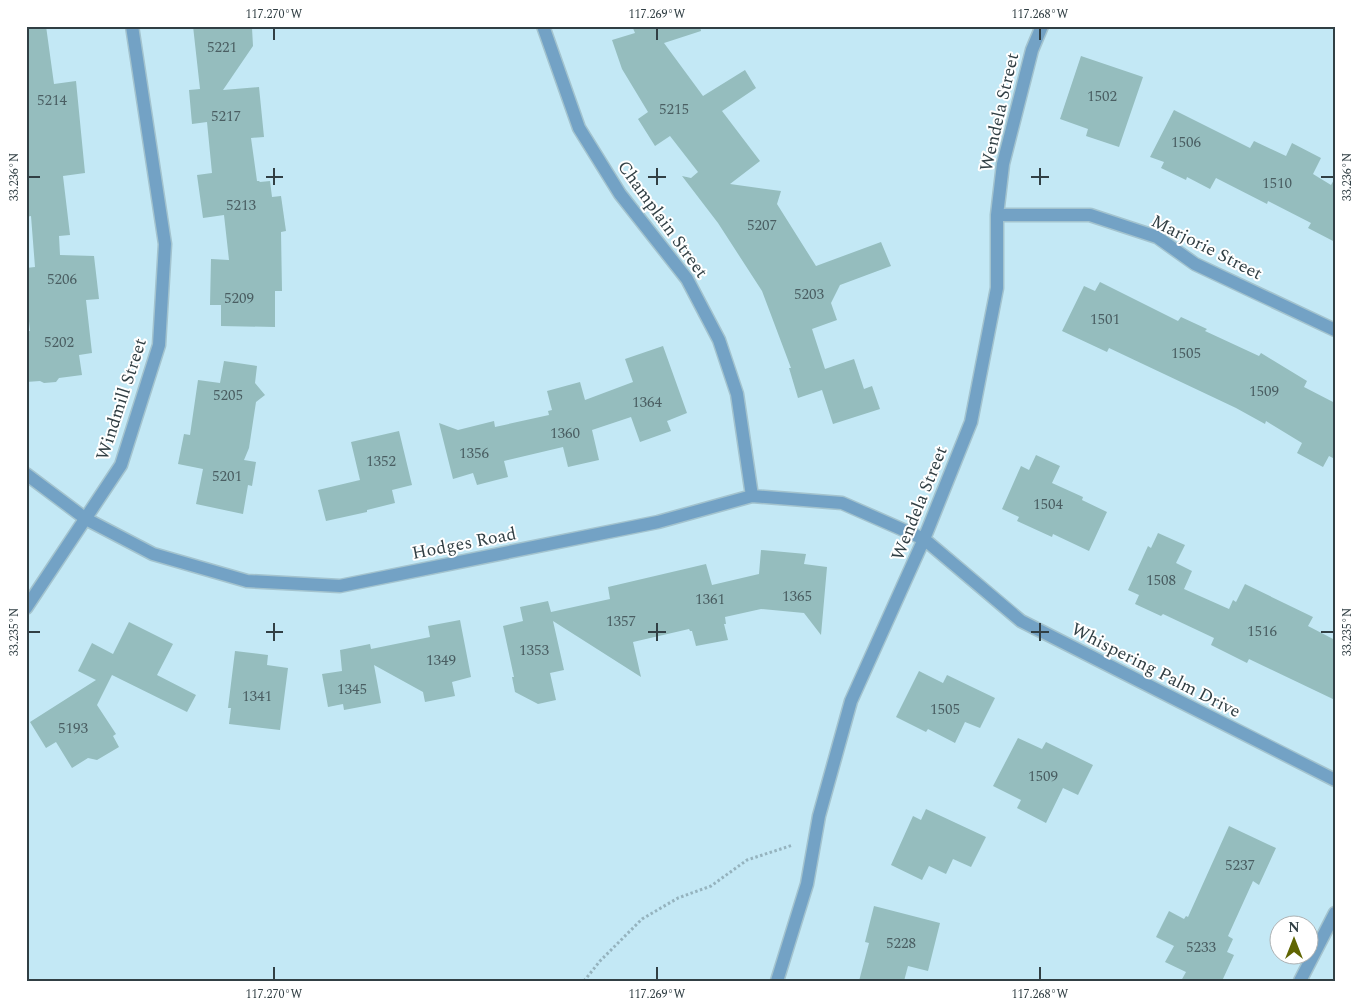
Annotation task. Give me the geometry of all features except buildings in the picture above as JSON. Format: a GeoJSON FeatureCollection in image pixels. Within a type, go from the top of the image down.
{"type":"FeatureCollection","features":[{"type":"Feature","properties":{"kind":"street","name":"Windmill Street"},"geometry":{"type":"LineString","coordinates":[[26,608],[121,465],[159,345],[165,244],[132,26]]}},
{"type":"Feature","properties":{"kind":"street","name":"Champlain Street"},"geometry":{"type":"LineString","coordinates":[[543,26],[580,128],[620,194],[687,279],[720,340],[737,394],[752,496]]}},
{"type":"Feature","properties":{"kind":"street","name":"Wendela Street"},"geometry":{"type":"LineString","coordinates":[[777,981],[807,884],[819,816],[851,701],[924,540],[970,422],[997,288],[997,215],[1003,164],[1032,50],[1042,26]]}},
{"type":"Feature","properties":{"kind":"street","name":"Marjorie Street"},"geometry":{"type":"LineString","coordinates":[[997,215],[1090,215],[1157,237],[1196,264],[1335,330]]}},
{"type":"Feature","properties":{"kind":"street","name":"Hodges Road"},"geometry":{"type":"LineString","coordinates":[[26,474],[86,518],[153,554],[246,581],[340,586],[658,522],[752,496],[842,503],[924,540]]}},
{"type":"Feature","properties":{"kind":"street","name":"Whispering Palm Drive"},"geometry":{"type":"LineString","coordinates":[[924,540],[1021,621],[1335,780]]}},
{"type":"Feature","properties":{"kind":"street"},"geometry":{"type":"LineString","coordinates":[[1300,981],[1335,913]]}},
{"type":"Feature","properties":{"kind":"path"},"geometry":{"type":"LineString","coordinates":[[584,981],[600,961],[642,919],[678,898],[711,886],[747,860],[815,838]]}}]}
